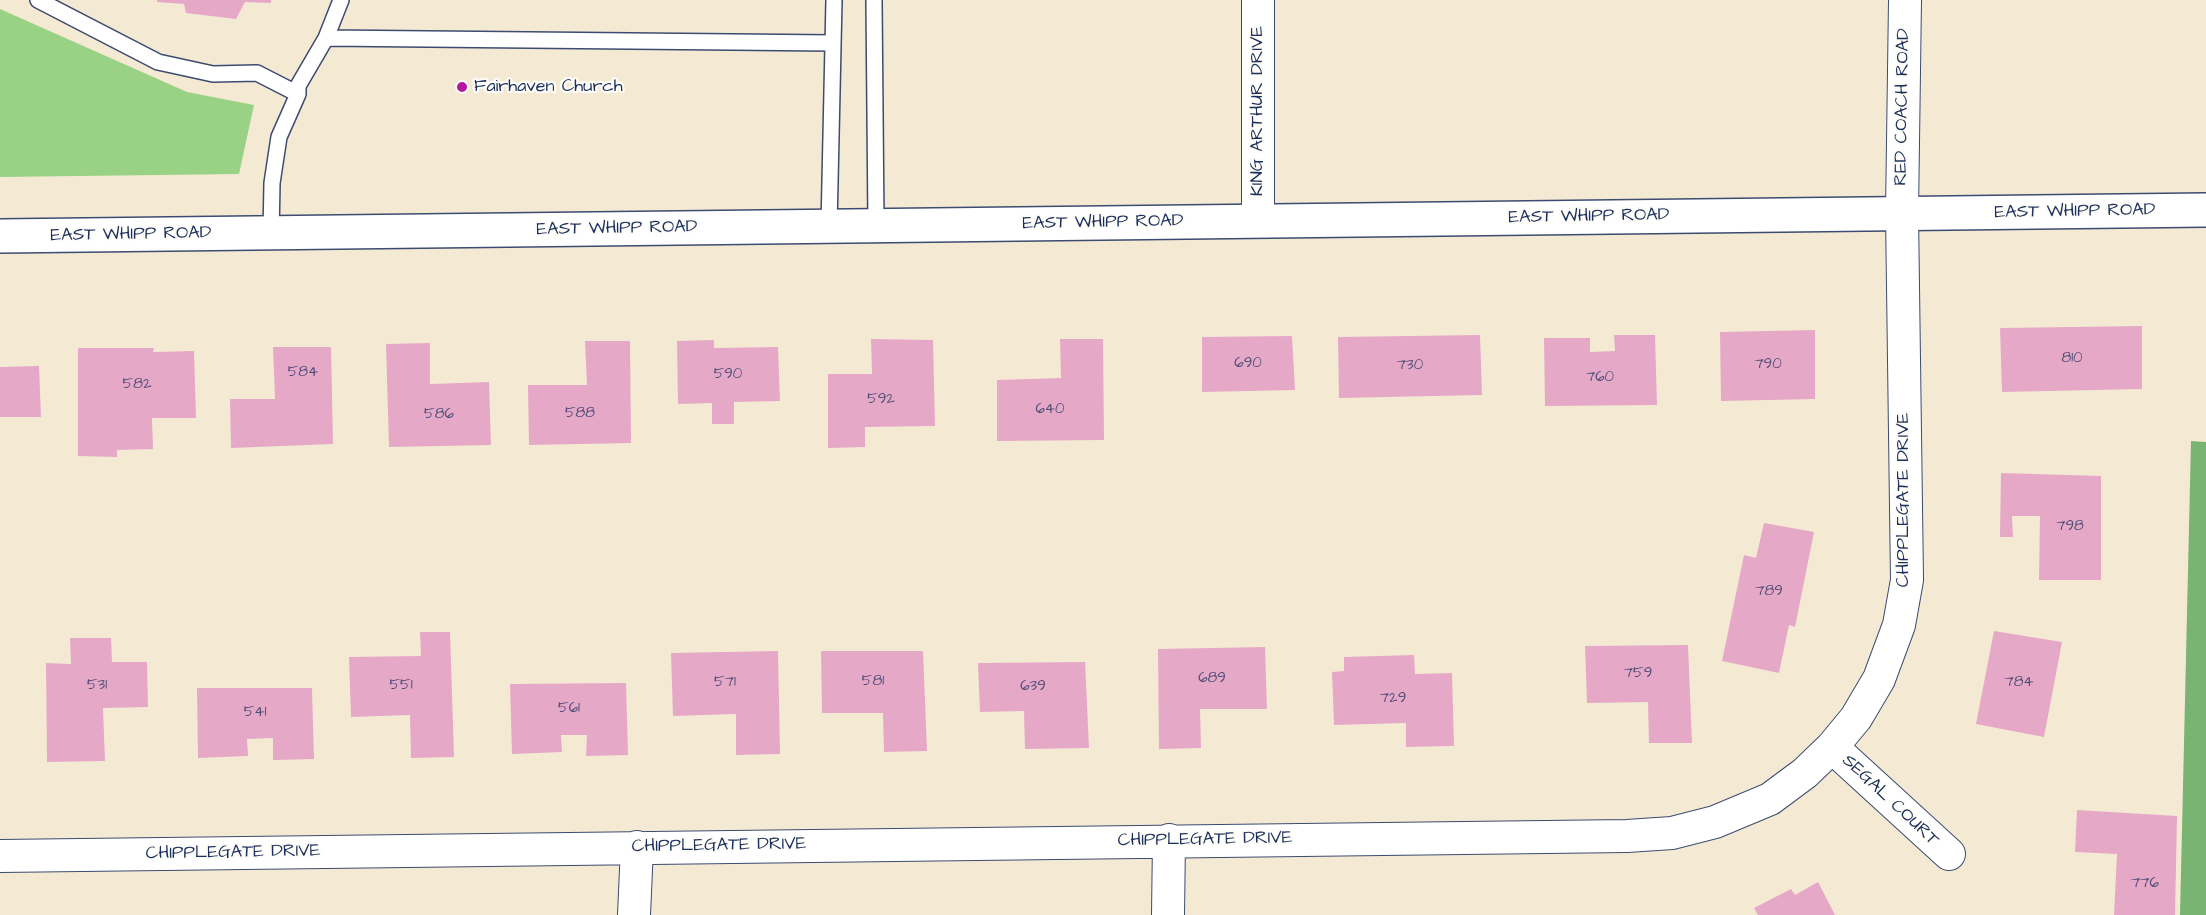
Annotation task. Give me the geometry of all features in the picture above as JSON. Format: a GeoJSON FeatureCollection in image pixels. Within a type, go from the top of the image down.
{"type":"FeatureCollection","features":[{"type":"Feature","properties":{"kind":"main road","name":"EAST WHIPP ROAD"},"geometry":{"type":"LineString","coordinates":[[0,236],[2206,210]]}},
{"type":"Feature","properties":{"kind":"street","name":"KING ARTHUR DRIVE"},"geometry":{"type":"LineString","coordinates":[[1258,0],[1258,221]]}},
{"type":"Feature","properties":{"kind":"street","name":"RED COACH ROAD"},"geometry":{"type":"LineString","coordinates":[[1902,213],[1905,0]]}},
{"type":"Feature","properties":{"kind":"street","name":"CHIPPLEGATE DRIVE"},"geometry":{"type":"LineString","coordinates":[[0,855],[1627,836],[1672,833],[1715,822],[1770,799],[1805,773],[1832,747],[1856,718],[1879,679],[1899,625],[1907,580],[1902,213]]}},
{"type":"Feature","properties":{"kind":"street","name":"SEGAL COURT"},"geometry":{"type":"LineString","coordinates":[[1832,747],[1948,854]]}},
{"type":"Feature","properties":{"kind":"street"},"geometry":{"type":"LineString","coordinates":[[1168,915],[1169,840]]}},
{"type":"Feature","properties":{"kind":"street"},"geometry":{"type":"LineString","coordinates":[[634,915],[637,848]]}},
{"type":"Feature","properties":{"kind":"lane"},"geometry":{"type":"LineString","coordinates":[[38,0],[158,62],[213,74],[257,73],[298,94]]}},
{"type":"Feature","properties":{"kind":"lane"},"geometry":{"type":"LineString","coordinates":[[271,234],[272,183],[279,137],[298,94],[298,86],[326,38],[341,0]]}},
{"type":"Feature","properties":{"kind":"lane"},"geometry":{"type":"LineString","coordinates":[[829,227],[834,0]]}},
{"type":"Feature","properties":{"kind":"lane"},"geometry":{"type":"LineString","coordinates":[[874,0],[876,225]]}},
{"type":"Feature","properties":{"kind":"lane"},"geometry":{"type":"LineString","coordinates":[[326,38],[833,44]]}},
{"type":"Feature","properties":{"kind":"green space"},"geometry":{"type":"Polygon","coordinates":[[[0,9],[187,92],[254,105],[239,174],[0,177],[0,9]]]}},
{"type":"Feature","properties":{"kind":"green space"},"geometry":{"type":"Polygon","coordinates":[[[2191,441],[2206,442],[2206,915],[2180,915],[2191,441]]]}},
{"type":"Feature","properties":{"kind":"building"},"geometry":{"type":"Polygon","coordinates":[[[157,0],[271,0],[271,3],[245,2],[236,19],[186,13],[184,4],[157,2],[157,0]]]}},
{"type":"Feature","properties":{"kind":"building"},"geometry":{"type":"Polygon","coordinates":[[[2142,326],[2142,389],[2002,392],[2000,328],[2142,326]]]}},
{"type":"Feature","properties":{"kind":"building"},"geometry":{"type":"Polygon","coordinates":[[[1815,330],[1815,399],[1721,401],[1720,332],[1815,330]]]}},
{"type":"Feature","properties":{"kind":"building"},"geometry":{"type":"Polygon","coordinates":[[[1480,335],[1482,395],[1339,398],[1338,337],[1480,335]]]}},
{"type":"Feature","properties":{"kind":"building"},"geometry":{"type":"Polygon","coordinates":[[[1614,335],[1655,335],[1657,405],[1545,406],[1544,338],[1590,338],[1590,352],[1615,351],[1614,335]]]}},
{"type":"Feature","properties":{"kind":"building"},"geometry":{"type":"Polygon","coordinates":[[[1292,336],[1295,390],[1202,392],[1202,337],[1292,336]]]}},
{"type":"Feature","properties":{"kind":"building"},"geometry":{"type":"Polygon","coordinates":[[[871,339],[933,340],[935,426],[865,427],[865,447],[828,448],[828,374],[872,374],[871,339]]]}},
{"type":"Feature","properties":{"kind":"building"},"geometry":{"type":"Polygon","coordinates":[[[1060,339],[1103,339],[1104,440],[997,441],[997,380],[1061,378],[1060,339]]]}},
{"type":"Feature","properties":{"kind":"building"},"geometry":{"type":"Polygon","coordinates":[[[714,340],[714,348],[778,347],[780,401],[734,402],[734,424],[712,424],[712,403],[678,404],[677,341],[714,340]]]}},
{"type":"Feature","properties":{"kind":"building"},"geometry":{"type":"Polygon","coordinates":[[[585,341],[630,341],[631,443],[529,445],[528,385],[587,385],[585,341]]]}},
{"type":"Feature","properties":{"kind":"building"},"geometry":{"type":"Polygon","coordinates":[[[430,343],[430,384],[489,382],[491,445],[389,447],[386,344],[430,343]]]}},
{"type":"Feature","properties":{"kind":"building"},"geometry":{"type":"Polygon","coordinates":[[[273,347],[331,347],[333,444],[231,448],[230,399],[275,399],[273,347]]]}},
{"type":"Feature","properties":{"kind":"building"},"geometry":{"type":"Polygon","coordinates":[[[78,348],[154,348],[153,352],[194,351],[196,418],[152,418],[153,449],[117,450],[117,457],[78,456],[78,348]]]}},
{"type":"Feature","properties":{"kind":"building"},"geometry":{"type":"Polygon","coordinates":[[[39,366],[41,417],[0,417],[0,367],[39,366]]]}},
{"type":"Feature","properties":{"kind":"building"},"geometry":{"type":"Polygon","coordinates":[[[2001,473],[2101,476],[2101,580],[2039,580],[2040,516],[2012,516],[2013,537],[2000,537],[2001,473]]]}},
{"type":"Feature","properties":{"kind":"building"},"geometry":{"type":"Polygon","coordinates":[[[1764,523],[1814,532],[1795,627],[1789,625],[1779,673],[1722,661],[1744,555],[1756,558],[1764,523]]]}},
{"type":"Feature","properties":{"kind":"building"},"geometry":{"type":"Polygon","coordinates":[[[1994,631],[2062,642],[2044,737],[1976,724],[1994,631]]]}},
{"type":"Feature","properties":{"kind":"building"},"geometry":{"type":"Polygon","coordinates":[[[420,632],[450,632],[454,757],[411,758],[410,715],[351,717],[349,657],[421,656],[420,632]]]}},
{"type":"Feature","properties":{"kind":"building"},"geometry":{"type":"Polygon","coordinates":[[[70,638],[111,638],[112,662],[147,662],[148,707],[103,708],[105,761],[47,762],[46,663],[71,664],[70,638]]]}},
{"type":"Feature","properties":{"kind":"building"},"geometry":{"type":"Polygon","coordinates":[[[1688,645],[1692,743],[1649,743],[1648,702],[1587,703],[1585,646],[1688,645]]]}},
{"type":"Feature","properties":{"kind":"building"},"geometry":{"type":"Polygon","coordinates":[[[1265,647],[1267,709],[1200,709],[1201,748],[1159,749],[1158,649],[1265,647]]]}},
{"type":"Feature","properties":{"kind":"building"},"geometry":{"type":"Polygon","coordinates":[[[778,651],[780,754],[736,755],[736,714],[673,716],[671,653],[778,651]]]}},
{"type":"Feature","properties":{"kind":"building"},"geometry":{"type":"Polygon","coordinates":[[[821,651],[923,651],[927,751],[884,752],[883,713],[822,713],[821,651]]]}},
{"type":"Feature","properties":{"kind":"building"},"geometry":{"type":"Polygon","coordinates":[[[1414,655],[1415,674],[1452,673],[1454,746],[1406,747],[1406,723],[1334,725],[1332,672],[1344,671],[1344,657],[1414,655]]]}},
{"type":"Feature","properties":{"kind":"building"},"geometry":{"type":"Polygon","coordinates":[[[1085,662],[1089,748],[1025,749],[1024,711],[980,712],[978,663],[1085,662]]]}},
{"type":"Feature","properties":{"kind":"building"},"geometry":{"type":"Polygon","coordinates":[[[626,683],[628,755],[586,756],[587,735],[561,735],[562,752],[512,754],[510,684],[626,683]]]}},
{"type":"Feature","properties":{"kind":"building"},"geometry":{"type":"Polygon","coordinates":[[[197,688],[312,688],[314,759],[273,760],[273,738],[247,739],[248,756],[198,758],[197,688]]]}},
{"type":"Feature","properties":{"kind":"building"},"geometry":{"type":"Polygon","coordinates":[[[2077,810],[2177,816],[2175,915],[2114,915],[2117,854],[2075,852],[2077,810]]]}},
{"type":"Feature","properties":{"kind":"building"},"geometry":{"type":"Polygon","coordinates":[[[1818,882],[1835,915],[1758,915],[1754,908],[1791,889],[1795,895],[1818,882]]]}},
{"type":"Feature","properties":{"kind":"place","name":"Fairhaven Church"},"geometry":{"type":"Point","coordinates":[462,87]}}]}
